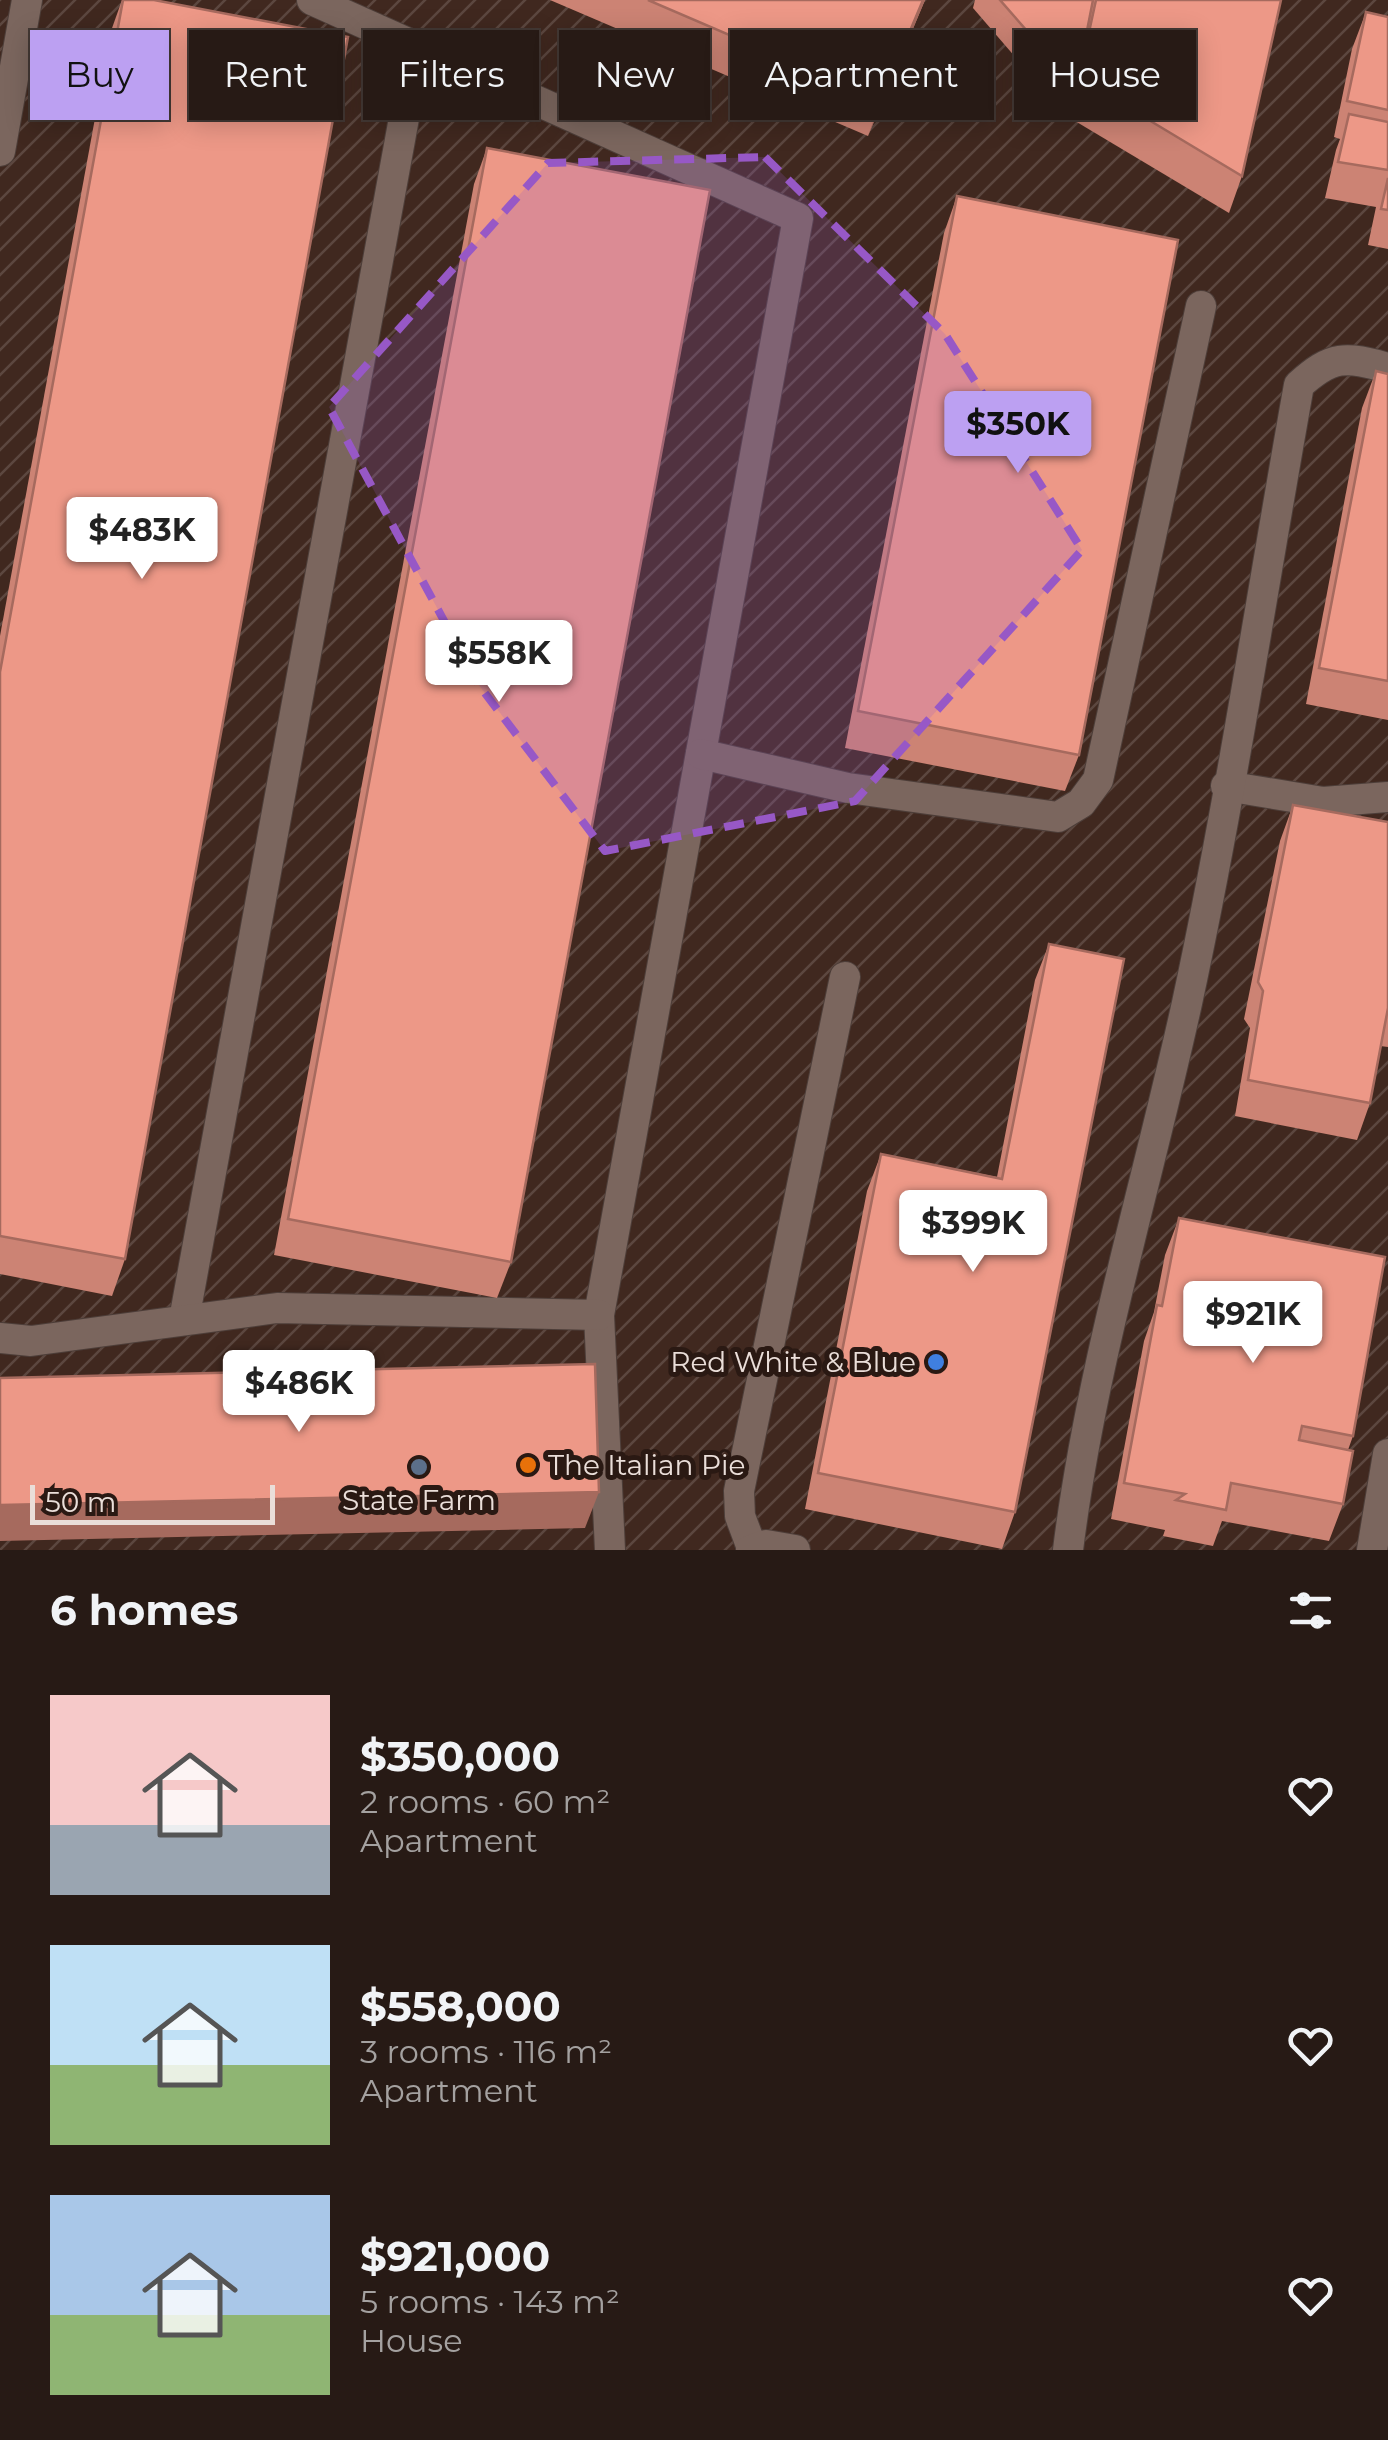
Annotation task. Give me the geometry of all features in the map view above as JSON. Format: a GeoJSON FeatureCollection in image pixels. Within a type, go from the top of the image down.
{"type":"FeatureCollection","features":[{"type":"Feature","properties":{"kind":"lane"},"geometry":{"type":"LineString","coordinates":[[0,150],[27,0]]}},
{"type":"Feature","properties":{"kind":"lane"},"geometry":{"type":"LineString","coordinates":[[312,0],[379,30]]}},
{"type":"Feature","properties":{"kind":"lane"},"geometry":{"type":"LineString","coordinates":[[539,102],[798,218],[599,1315],[610,1550]]}},
{"type":"Feature","properties":{"kind":"lane"},"geometry":{"type":"LineString","coordinates":[[184,1320],[404,120]]}},
{"type":"Feature","properties":{"kind":"lane"},"geometry":{"type":"LineString","coordinates":[[701,754],[848,788],[1058,818],[1082,804],[1098,780],[1201,306]]}},
{"type":"Feature","properties":{"kind":"lane"},"geometry":{"type":"LineString","coordinates":[[1072,1550],[1073,1502],[1121,1275],[1187,1002],[1299,386],[1324,362],[1356,358],[1388,368]]}},
{"type":"Feature","properties":{"kind":"lane"},"geometry":{"type":"LineString","coordinates":[[1226,786],[1324,802],[1388,797]]}},
{"type":"Feature","properties":{"kind":"lane"},"geometry":{"type":"LineString","coordinates":[[795,1550],[766,1545],[751,1549],[740,1516],[738,1491],[844,976]]}},
{"type":"Feature","properties":{"kind":"lane"},"geometry":{"type":"LineString","coordinates":[[0,1338],[31,1340],[277,1308],[599,1315]]}},
{"type":"Feature","properties":{"kind":"lane"},"geometry":{"type":"LineString","coordinates":[[1372,1550],[1388,1454]]}},
{"type":"Feature","properties":{"kind":"highlighted area"},"geometry":{"type":"Polygon","coordinates":[[[765,157],[945,334],[1082,550],[855,801],[605,851],[478,684],[329,407],[548,163],[765,157]]]}},
{"type":"Feature","properties":{"kind":"shaded area"},"geometry":{"type":"Polygon","coordinates":[[[0,0],[1388,0],[1388,1550],[0,1550],[0,0]]]}},
{"type":"Feature","properties":{"kind":"building"},"geometry":{"type":"Polygon","coordinates":[[[123,0],[154,0],[311,30],[189,30],[189,120],[333,120],[125,1259],[0,1236],[0,672],[101,120],[169,120],[169,30],[118,30],[123,0]]]}},
{"type":"Feature","properties":{"kind":"building"},"geometry":{"type":"Polygon","coordinates":[[[648,0],[923,0],[910,30],[730,30],[730,35],[648,0]]]}},
{"type":"Feature","properties":{"kind":"building"},"geometry":{"type":"Polygon","coordinates":[[[1000,0],[1093,0],[1087,30],[1026,30],[1000,0]]]}},
{"type":"Feature","properties":{"kind":"building"},"geometry":{"type":"Polygon","coordinates":[[[1096,0],[1281,0],[1242,176],[1149,120],[1196,120],[1196,30],[1089,30],[1096,0]]]}},
{"type":"Feature","properties":{"kind":"building"},"geometry":{"type":"Polygon","coordinates":[[[1366,12],[1388,17],[1388,110],[1347,101],[1366,12]]]}},
{"type":"Feature","properties":{"kind":"building"},"geometry":{"type":"Polygon","coordinates":[[[343,36],[348,37],[343,64],[343,36]]]}},
{"type":"Feature","properties":{"kind":"building"},"geometry":{"type":"Polygon","coordinates":[[[1349,114],[1388,122],[1388,170],[1338,162],[1349,114]]]}},
{"type":"Feature","properties":{"kind":"building"},"geometry":{"type":"Polygon","coordinates":[[[487,148],[710,190],[511,1262],[288,1219],[487,148]]]}},
{"type":"Feature","properties":{"kind":"building"},"geometry":{"type":"Polygon","coordinates":[[[1388,178],[1388,210],[1381,209],[1388,178]]]}},
{"type":"Feature","properties":{"kind":"building"},"geometry":{"type":"Polygon","coordinates":[[[957,196],[1178,240],[1079,755],[858,711],[957,196]]]}},
{"type":"Feature","properties":{"kind":"building"},"geometry":{"type":"Polygon","coordinates":[[[1376,371],[1388,374],[1388,681],[1319,668],[1376,371]]]}},
{"type":"Feature","properties":{"kind":"building"},"geometry":{"type":"Polygon","coordinates":[[[1293,805],[1388,822],[1388,1008],[1370,1103],[1248,1080],[1263,991],[1258,982],[1293,805]]]}},
{"type":"Feature","properties":{"kind":"building","name":"Red White & Blue"},"geometry":{"type":"Polygon","coordinates":[[[1049,944],[1124,959],[1015,1512],[818,1473],[881,1154],[1002,1179],[1049,944]]]}},
{"type":"Feature","properties":{"kind":"building"},"geometry":{"type":"Polygon","coordinates":[[[1179,1218],[1385,1257],[1353,1436],[1302,1426],[1299,1440],[1353,1451],[1343,1504],[1231,1483],[1226,1510],[1176,1500],[1185,1494],[1124,1483],[1157,1305],[1162,1306],[1179,1218]]]}},
{"type":"Feature","properties":{"kind":"building"},"geometry":{"type":"Polygon","coordinates":[[[595,1364],[599,1492],[0,1505],[0,1378],[595,1364]]]}},
{"type":"Feature","properties":{"kind":"place","name":"Red White & Blue"},"geometry":{"type":"Point","coordinates":[936,1362]}},
{"type":"Feature","properties":{"kind":"place","name":"The Italian Pie"},"geometry":{"type":"Point","coordinates":[528,1465]}},
{"type":"Feature","properties":{"kind":"place","name":"State Farm"},"geometry":{"type":"Point","coordinates":[419,1467]}}]}
